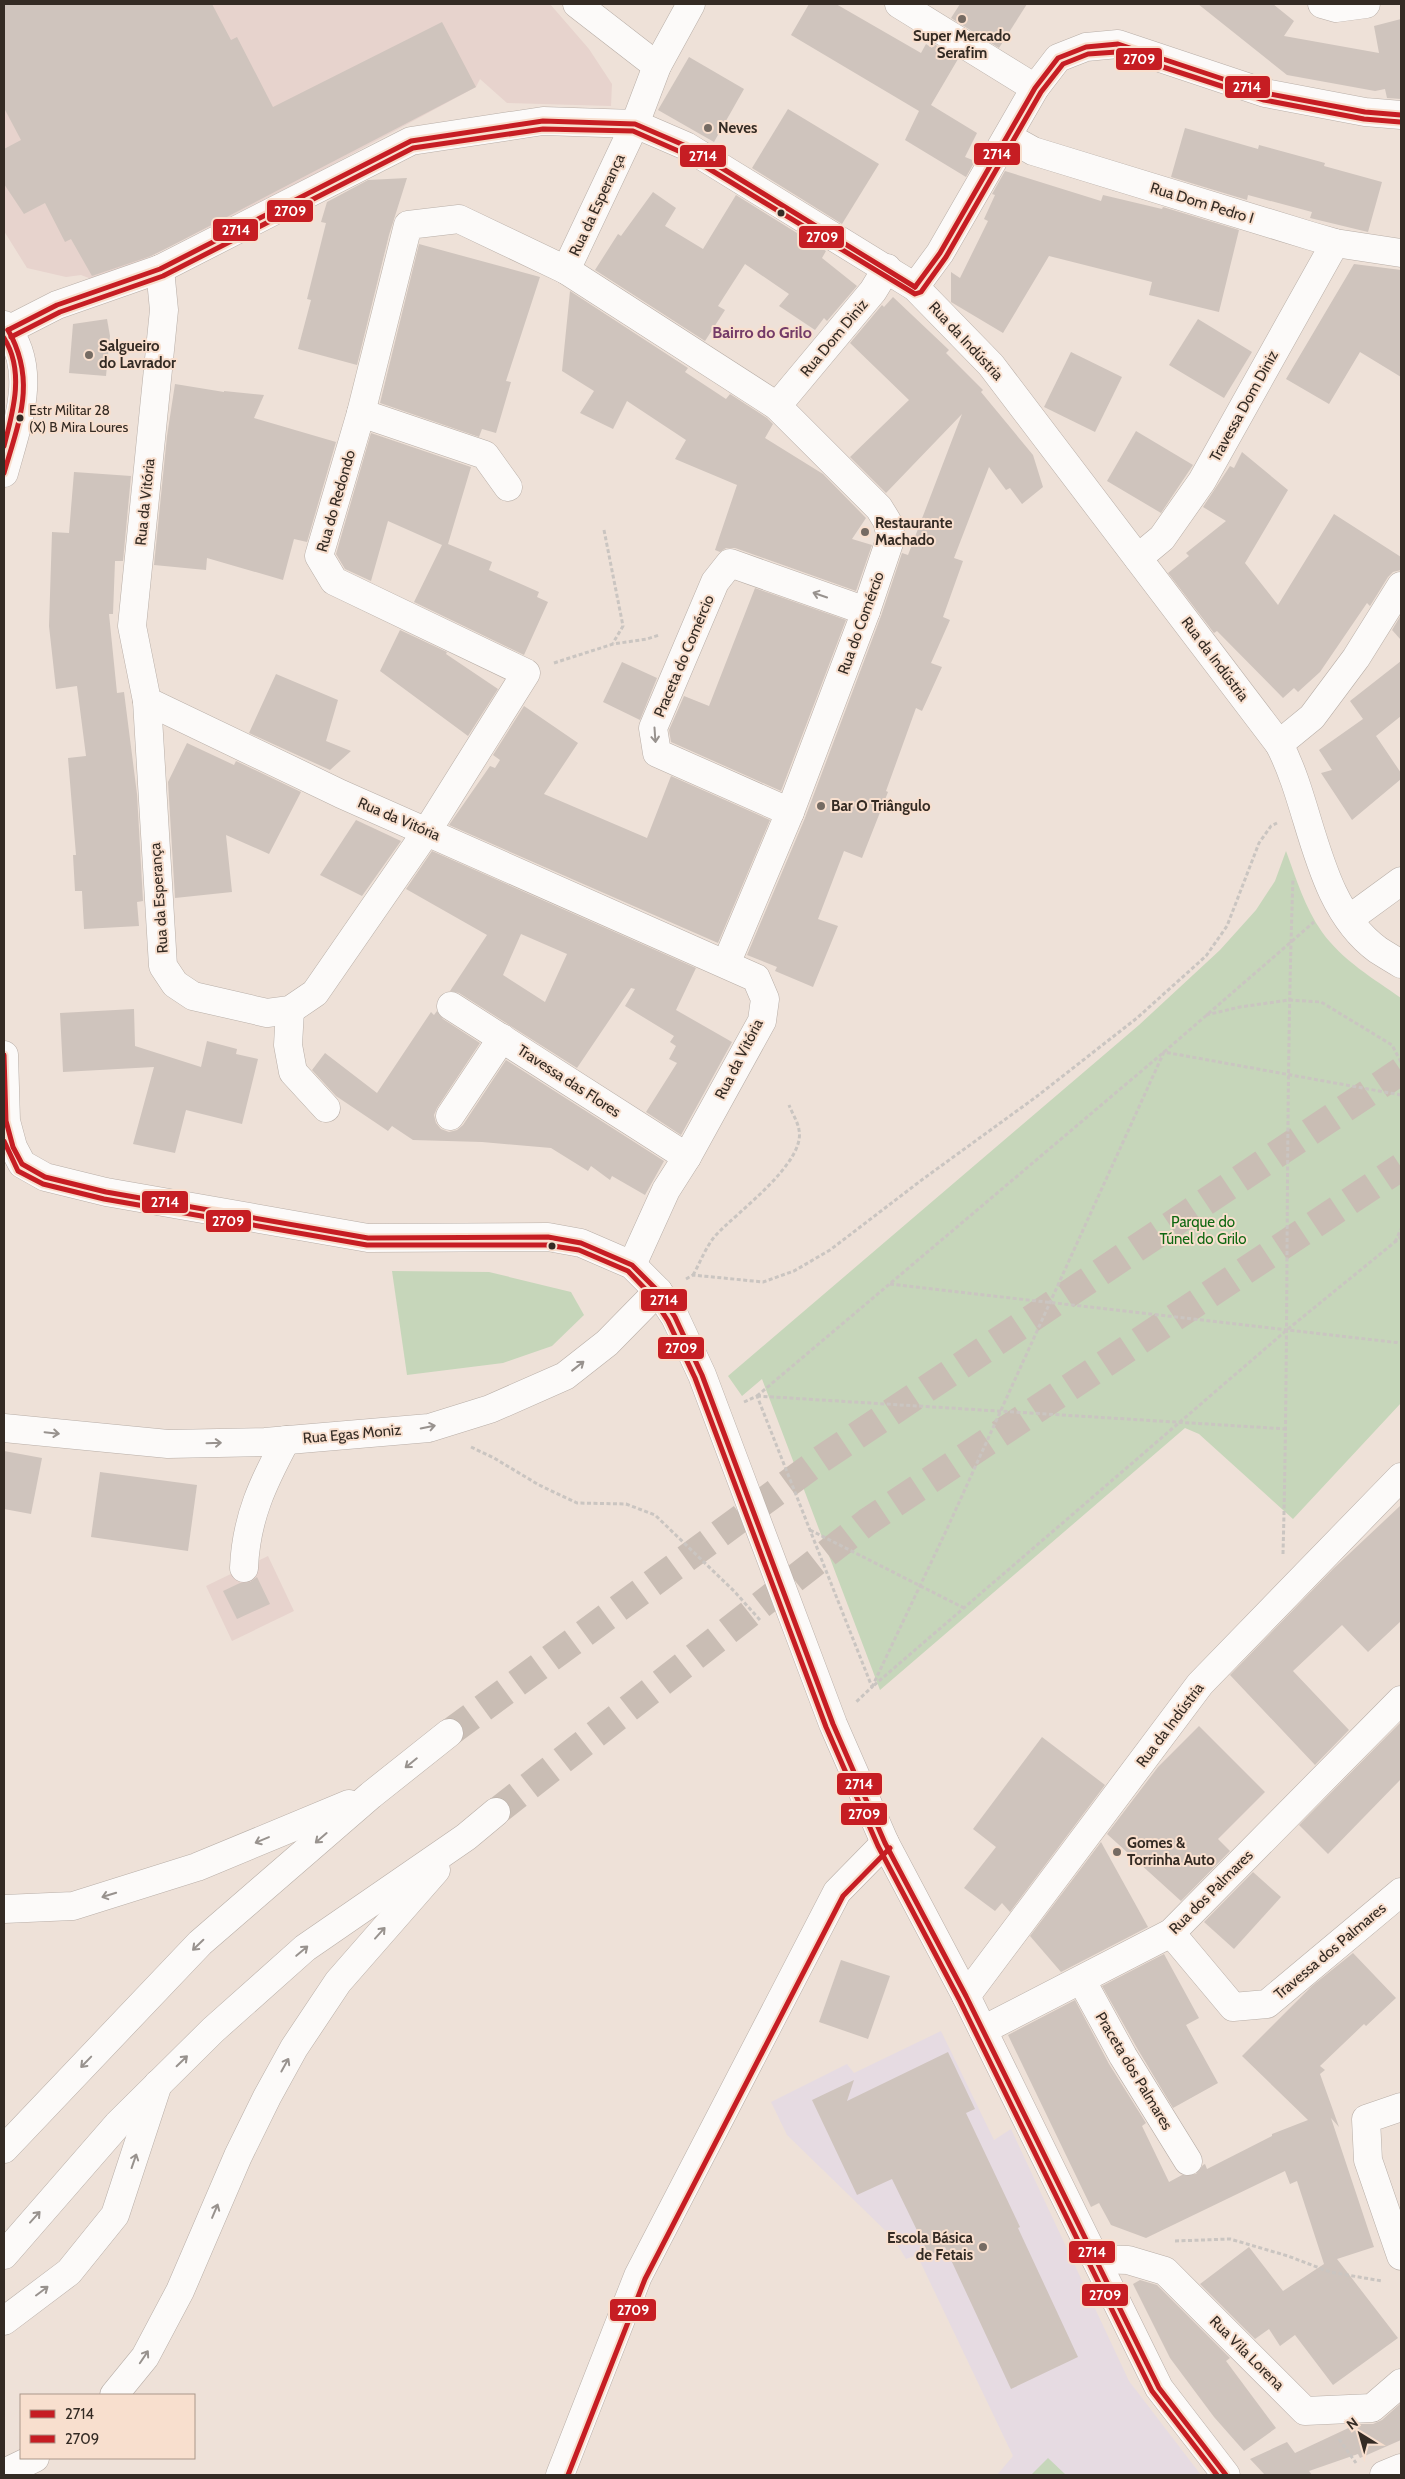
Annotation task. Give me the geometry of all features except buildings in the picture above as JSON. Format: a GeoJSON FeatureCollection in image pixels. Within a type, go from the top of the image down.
{"type":"FeatureCollection","features":[{"type":"Feature","properties":{"kind":"main road"},"geometry":{"type":"LineString","coordinates":[[577,4],[657,66]]}},
{"type":"Feature","properties":{"kind":"main road","name":"Rua da Esperança"},"geometry":{"type":"LineString","coordinates":[[566,270],[635,124],[657,66],[691,4]]}},
{"type":"Feature","properties":{"kind":"main road"},"geometry":{"type":"LineString","coordinates":[[899,4],[1035,88]]}},
{"type":"Feature","properties":{"kind":"main road"},"geometry":{"type":"LineString","coordinates":[[1322,4],[1336,8],[1366,4]]}},
{"type":"Feature","properties":{"kind":"main road"},"geometry":{"type":"LineString","coordinates":[[915,287],[940,253],[1035,88],[1058,58],[1086,46],[1118,44],[1264,93],[1365,112],[1401,116]]}},
{"type":"Feature","properties":{"kind":"main road","name":"Rua da Indústria"},"geometry":{"type":"LineString","coordinates":[[6,328],[57,304],[160,269],[411,141],[543,122],[635,124],[686,146],[888,268],[915,287],[992,365],[1279,744],[1293,769],[1325,875],[1344,910],[1377,950],[1401,964]]}},
{"type":"Feature","properties":{"kind":"main road","name":"Rua Dom Pedro I"},"geometry":{"type":"LineString","coordinates":[[1008,137],[1032,151],[1335,243],[1401,253]]}},
{"type":"Feature","properties":{"kind":"main road","name":"Rua do Redondo"},"geometry":{"type":"LineString","coordinates":[[526,673],[334,581],[319,556],[361,413],[408,225],[458,220],[566,270]]}},
{"type":"Feature","properties":{"kind":"main road","name":"Travessa Dom Diniz"},"geometry":{"type":"LineString","coordinates":[[1138,558],[1162,538],[1202,481],[1335,243]]}},
{"type":"Feature","properties":{"kind":"main road","name":"Rua Dom Diniz"},"geometry":{"type":"LineString","coordinates":[[777,406],[873,291],[888,268]]}},
{"type":"Feature","properties":{"kind":"main road","name":"Rua da Vitória"},"geometry":{"type":"LineString","coordinates":[[160,269],[164,310],[132,626],[147,701],[341,794],[756,978],[765,999],[762,1021],[687,1157],[666,1190],[632,1266]]}},
{"type":"Feature","properties":{"kind":"main road","name":"Rua do Comércio"},"geometry":{"type":"LineString","coordinates":[[566,270],[777,406],[879,508],[887,522],[891,537],[866,611],[790,812],[726,964]]}},
{"type":"Feature","properties":{"kind":"main road"},"geometry":{"type":"LineString","coordinates":[[4,473],[20,414],[24,374],[20,352],[6,328]]}},
{"type":"Feature","properties":{"kind":"main road"},"geometry":{"type":"LineString","coordinates":[[361,413],[484,455],[508,487]]}},
{"type":"Feature","properties":{"kind":"main road","name":"Praceta do Comércio"},"geometry":{"type":"LineString","coordinates":[[790,812],[657,753],[654,728],[715,582],[730,563],[866,611]]}},
{"type":"Feature","properties":{"kind":"main road"},"geometry":{"type":"LineString","coordinates":[[1279,744],[1312,717],[1356,658],[1401,586]]}},
{"type":"Feature","properties":{"kind":"main road"},"geometry":{"type":"LineString","coordinates":[[427,831],[526,673]]}},
{"type":"Feature","properties":{"kind":"main road","name":"Rua da Esperança"},"geometry":{"type":"LineString","coordinates":[[147,701],[163,966],[175,984],[193,996],[267,1013],[290,1010],[315,992],[427,831]]}},
{"type":"Feature","properties":{"kind":"main road"},"geometry":{"type":"LineString","coordinates":[[1344,910],[1401,881]]}},
{"type":"Feature","properties":{"kind":"main road","name":"Travessa das Flores"},"geometry":{"type":"LineString","coordinates":[[452,1006],[687,1157]]}},
{"type":"Feature","properties":{"kind":"main road"},"geometry":{"type":"LineString","coordinates":[[290,1010],[288,1045],[294,1072],[326,1108]]}},
{"type":"Feature","properties":{"kind":"main road"},"geometry":{"type":"LineString","coordinates":[[450,1116],[502,1038]]}},
{"type":"Feature","properties":{"kind":"main road"},"geometry":{"type":"LineString","coordinates":[[4,1055],[6,1120],[13,1147],[22,1164],[44,1177],[106,1192],[368,1238],[548,1237],[581,1243],[632,1266],[658,1291],[675,1317],[716,1415],[833,1724],[884,1843],[966,1996],[1159,2388],[1226,2475]]}},
{"type":"Feature","properties":{"kind":"main road","name":"Rua Egas Moniz"},"geometry":{"type":"LineString","coordinates":[[4,1428],[168,1444],[286,1440],[429,1428],[490,1409],[565,1376],[607,1342],[658,1291]]}},
{"type":"Feature","properties":{"kind":"main road"},"geometry":{"type":"LineString","coordinates":[[244,1568],[245,1544],[253,1508],[286,1440]]}},
{"type":"Feature","properties":{"kind":"main road","name":"Rua da Indústria"},"geometry":{"type":"LineString","coordinates":[[966,1996],[1200,1684],[1401,1477]]}},
{"type":"Feature","properties":{"kind":"main road","name":"Rua dos Palmares"},"geometry":{"type":"LineString","coordinates":[[982,2030],[1082,1981],[1171,1933],[1401,1700]]}},
{"type":"Feature","properties":{"kind":"main road"},"geometry":{"type":"LineString","coordinates":[[4,2149],[200,1943],[371,1795],[449,1733]]}},
{"type":"Feature","properties":{"kind":"main road"},"geometry":{"type":"LineString","coordinates":[[4,1909],[73,1906],[197,1867],[371,1795]]}},
{"type":"Feature","properties":{"kind":"main road"},"geometry":{"type":"LineString","coordinates":[[4,2255],[118,2124],[213,2030],[305,1948],[466,1837],[496,1812]]}},
{"type":"Feature","properties":{"kind":"main road"},"geometry":{"type":"LineString","coordinates":[[115,2394],[145,2357],[176,2299],[238,2156],[294,2048],[338,1982],[466,1837]]}},
{"type":"Feature","properties":{"kind":"main road"},"geometry":{"type":"LineString","coordinates":[[560,2475],[638,2276],[837,1892],[884,1843]]}},
{"type":"Feature","properties":{"kind":"main road","name":"Travessa dos Palmares"},"geometry":{"type":"LineString","coordinates":[[1171,1933],[1233,2007],[1267,2004],[1401,1892]]}},
{"type":"Feature","properties":{"kind":"main road","name":"Praceta dos Palmares"},"geometry":{"type":"LineString","coordinates":[[1082,1981],[1123,2056],[1188,2161]]}},
{"type":"Feature","properties":{"kind":"main road"},"geometry":{"type":"LineString","coordinates":[[4,2321],[69,2272],[115,2215],[158,2084]]}},
{"type":"Feature","properties":{"kind":"main road"},"geometry":{"type":"LineString","coordinates":[[1401,2107],[1366,2120],[1368,2160],[1401,2256]]}},
{"type":"Feature","properties":{"kind":"main road","name":"Rua Vila Lorena"},"geometry":{"type":"LineString","coordinates":[[1096,2259],[1128,2260],[1165,2271],[1305,2411],[1372,2408],[1401,2383]]}},
{"type":"Feature","properties":{"kind":"main road"},"geometry":{"type":"LineString","coordinates":[[4,2473],[33,2459]]}},
{"type":"Feature","properties":{"kind":"main road"},"geometry":{"type":"LineString","coordinates":[[1372,2471],[1401,2468]]}},
{"type":"Feature","properties":{"kind":"path"},"geometry":{"type":"LineString","coordinates":[[604,530],[623,626],[613,644]]}},
{"type":"Feature","properties":{"kind":"path"},"geometry":{"type":"LineString","coordinates":[[526,673],[613,644],[647,639],[699,620]]}},
{"type":"Feature","properties":{"kind":"path"},"geometry":{"type":"LineString","coordinates":[[658,1291],[693,1275],[763,1282],[794,1271],[830,1250],[923,1179],[1036,1097],[1137,1018],[1206,956],[1227,926],[1259,843],[1271,826],[1303,806]]}},
{"type":"Feature","properties":{"kind":"path"},"geometry":{"type":"LineString","coordinates":[[1282,1600],[1288,1329],[1288,1000],[1293,873]]}},
{"type":"Feature","properties":{"kind":"path"},"geometry":{"type":"LineString","coordinates":[[716,1415],[757,1396],[1164,1052],[1291,940],[1344,910]]}},
{"type":"Feature","properties":{"kind":"path"},"geometry":{"type":"LineString","coordinates":[[1205,1015],[1240,1007],[1288,1000],[1321,1002],[1392,1045],[1401,1062]]}},
{"type":"Feature","properties":{"kind":"path"},"geometry":{"type":"LineString","coordinates":[[1164,1052],[1288,1073],[1401,1096]]}},
{"type":"Feature","properties":{"kind":"path"},"geometry":{"type":"LineString","coordinates":[[872,1687],[1051,1302],[1164,1052]]}},
{"type":"Feature","properties":{"kind":"path"},"geometry":{"type":"LineString","coordinates":[[693,1275],[715,1236],[763,1191],[780,1173],[795,1152],[800,1131],[789,1105]]}},
{"type":"Feature","properties":{"kind":"path"},"geometry":{"type":"LineString","coordinates":[[1394,1244],[1401,1229]]}},
{"type":"Feature","properties":{"kind":"path"},"geometry":{"type":"LineString","coordinates":[[833,1724],[872,1687],[1288,1329],[1401,1237]]}},
{"type":"Feature","properties":{"kind":"path"},"geometry":{"type":"LineString","coordinates":[[890,1284],[1401,1343]]}},
{"type":"Feature","properties":{"kind":"path"},"geometry":{"type":"LineString","coordinates":[[757,1396],[1287,1429]]}},
{"type":"Feature","properties":{"kind":"path"},"geometry":{"type":"LineString","coordinates":[[757,1396],[872,1687]]}},
{"type":"Feature","properties":{"kind":"path"},"geometry":{"type":"LineString","coordinates":[[429,1428],[494,1458],[539,1485],[577,1503],[626,1504],[655,1515],[734,1591],[766,1627]]}},
{"type":"Feature","properties":{"kind":"path"},"geometry":{"type":"LineString","coordinates":[[809,1530],[964,1608]]}},
{"type":"Feature","properties":{"kind":"path"},"geometry":{"type":"LineString","coordinates":[[1170,2241],[1230,2239],[1288,2256],[1330,2272],[1392,2282]]}},
{"type":"Feature","properties":{"kind":"path"},"geometry":{"type":"LineString","coordinates":[[1319,2411],[1372,2471]]}},
{"type":"Feature","properties":{"kind":"shaded area"},"geometry":{"type":"Polygon","coordinates":[[[4,4],[550,4],[589,49],[612,84],[611,106],[507,103],[480,79],[476,87],[313,175],[119,272],[94,280],[81,275],[66,277],[27,268],[4,231],[4,4]]]}},
{"type":"Feature","properties":{"kind":"shaded area"},"geometry":{"type":"Polygon","coordinates":[[[268,1556],[294,1611],[232,1641],[206,1586],[268,1556]]]}},
{"type":"Feature","properties":{"kind":"shaded area","name":"Escola Básica de Fetais"},"geometry":{"type":"Polygon","coordinates":[[[941,2031],[994,2140],[1011,2129],[1129,2381],[1201,2475],[997,2475],[1013,2456],[917,2255],[906,2259],[894,2239],[787,2135],[771,2102],[847,2064],[854,2073],[941,2031]]]}},
{"type":"Feature","properties":{"kind":"green space","name":"Parque do Túnel do Grilo"},"geometry":{"type":"Polygon","coordinates":[[[1286,851],[1306,903],[1322,932],[1349,960],[1401,998],[1401,1403],[1293,1519],[1199,1434],[1185,1428],[880,1690],[762,1379],[742,1396],[728,1376],[1139,1025],[1220,950],[1256,910],[1275,881],[1286,851]]]}},
{"type":"Feature","properties":{"kind":"green space"},"geometry":{"type":"Polygon","coordinates":[[[392,1271],[489,1272],[571,1292],[584,1315],[552,1346],[503,1363],[407,1375],[392,1271]]]}},
{"type":"Feature","properties":{"kind":"green space"},"geometry":{"type":"Polygon","coordinates":[[[1048,2458],[1066,2475],[1031,2475],[1048,2458]]]}},
{"type":"Feature","properties":{"kind":"tunnel"},"geometry":{"type":"LineString","coordinates":[[449,1733],[820,1460],[1401,1071]]}},
{"type":"Feature","properties":{"kind":"tunnel"},"geometry":{"type":"LineString","coordinates":[[496,1812],[867,1522],[1401,1167]]}},
{"type":"Feature","properties":{"kind":"transit line","name":"2714"},"geometry":{"type":"LineString","coordinates":[[915,287],[940,253],[1035,88],[1058,58],[1086,47],[1118,44],[1265,93],[1365,112],[1401,115]]}},
{"type":"Feature","properties":{"kind":"transit line","name":"2709"},"geometry":{"type":"LineString","coordinates":[[11,337],[60,312],[163,276],[413,148],[543,129],[633,131],[683,153],[915,294],[921,292],[946,257],[1041,92],[1063,64],[1088,54],[1117,52],[1264,100],[1364,119],[1400,122]]}},
{"type":"Feature","properties":{"kind":"transit line","name":"2714"},"geometry":{"type":"LineString","coordinates":[[8,330],[57,305],[160,269],[411,141],[543,121],[635,124],[686,146],[915,287]]}},
{"type":"Feature","properties":{"kind":"transit line","name":"2714"},"geometry":{"type":"LineString","coordinates":[[4,473],[23,401],[22,367],[17,349],[8,330]]}},
{"type":"Feature","properties":{"kind":"transit line","name":"2709"},"geometry":{"type":"LineString","coordinates":[[4,338],[14,364],[16,378],[11,419],[4,446]]}},
{"type":"Feature","properties":{"kind":"transit line","name":"2714"},"geometry":{"type":"LineString","coordinates":[[4,1055],[6,1121],[13,1147],[22,1164],[45,1177],[106,1192],[368,1238],[548,1237],[581,1243],[632,1265],[658,1291],[675,1317],[702,1375],[833,1724],[885,1843],[966,1996],[1159,2388],[1226,2475]]}},
{"type":"Feature","properties":{"kind":"transit line","name":"2709"},"geometry":{"type":"LineString","coordinates":[[4,1141],[18,1171],[43,1184],[104,1199],[367,1245],[547,1245],[579,1250],[628,1271],[652,1296],[668,1321],[695,1378],[826,1727],[878,1846],[959,1999],[1152,2391],[1217,2475]]}},
{"type":"Feature","properties":{"kind":"transit line","name":"2709"},"geometry":{"type":"LineString","coordinates":[[568,2475],[645,2279],[843,1896],[890,1848]]}},
{"type":"Feature","properties":{"kind":"place","name":"Super Mercado Serafim"},"geometry":{"type":"Point","coordinates":[962,19]}},
{"type":"Feature","properties":{"kind":"place","name":"Neves"},"geometry":{"type":"Point","coordinates":[708,128]}},
{"type":"Feature","properties":{"kind":"place","name":"Salgueiro do Lavrador"},"geometry":{"type":"Point","coordinates":[89,355]}},
{"type":"Feature","properties":{"kind":"place","name":"Estr Militar 28 (X) B Mira Loures"},"geometry":{"type":"Point","coordinates":[20,418]}},
{"type":"Feature","properties":{"kind":"place","name":"Restaurante Machado"},"geometry":{"type":"Point","coordinates":[865,532]}},
{"type":"Feature","properties":{"kind":"place","name":"Bar O Triângulo"},"geometry":{"type":"Point","coordinates":[821,806]}},
{"type":"Feature","properties":{"kind":"place","name":"Gomes & Torrinha Auto"},"geometry":{"type":"Point","coordinates":[1117,1852]}},
{"type":"Feature","properties":{"kind":"place","name":"Escola Básica de Fetais"},"geometry":{"type":"Point","coordinates":[983,2247]}},
{"type":"Feature","properties":{"kind":"district","name":"Bairro do Grilo"},"geometry":{"type":"Point","coordinates":[762,332]}}]}
